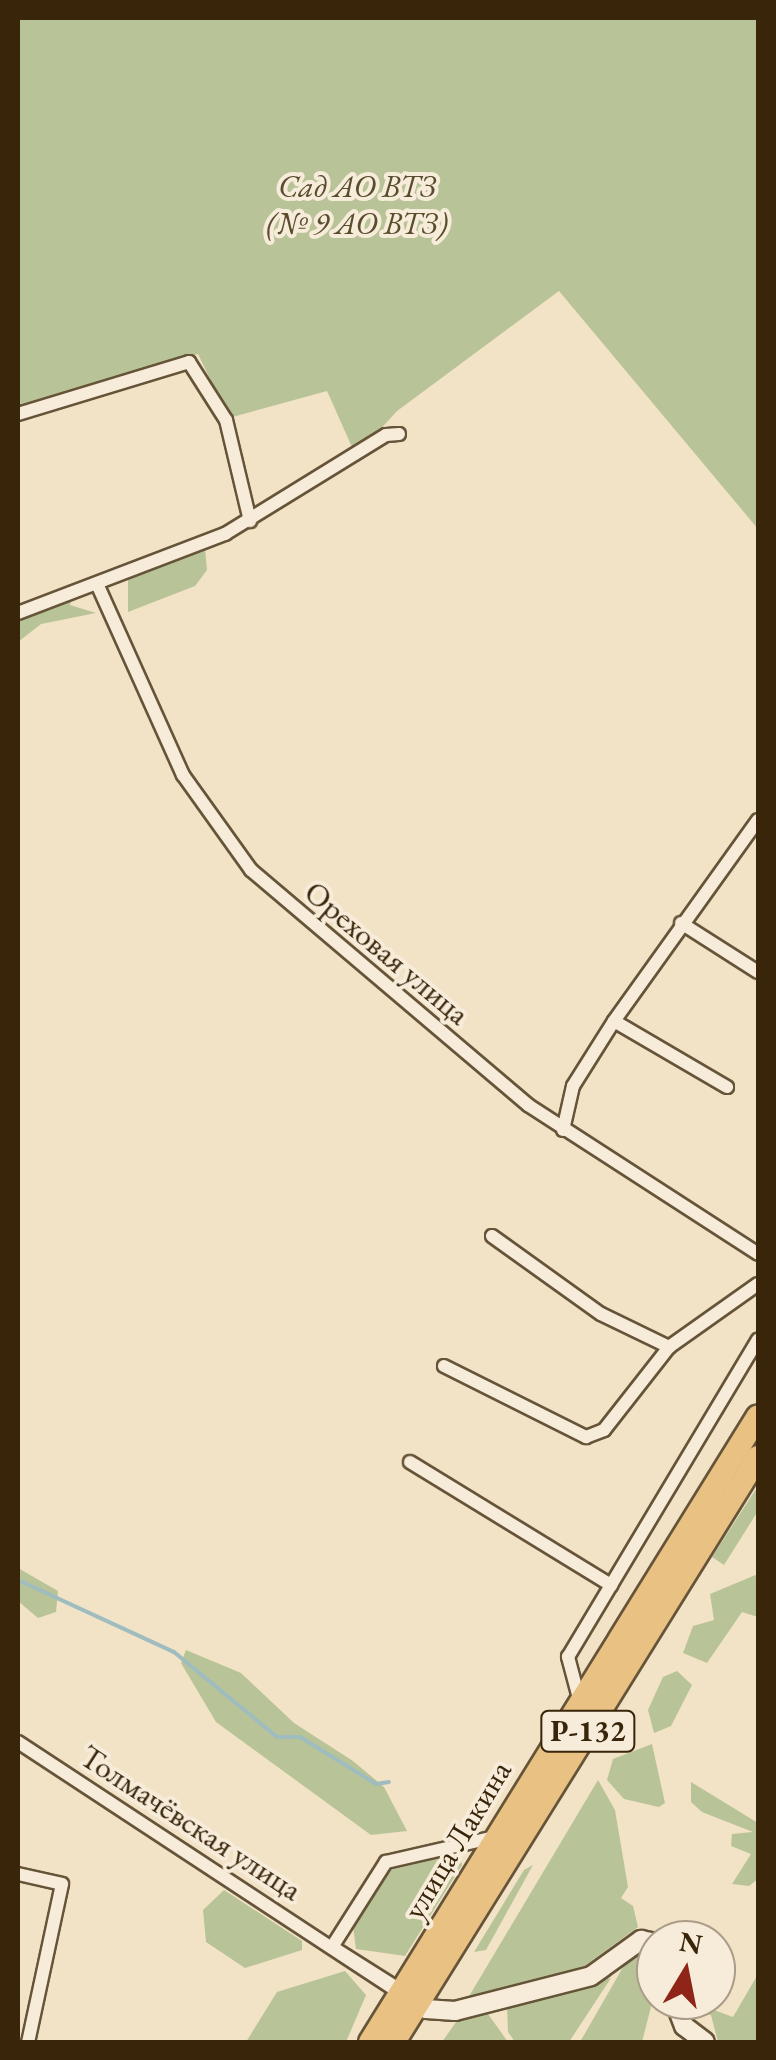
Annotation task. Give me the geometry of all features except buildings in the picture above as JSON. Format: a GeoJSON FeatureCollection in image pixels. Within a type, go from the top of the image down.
{"type":"FeatureCollection","features":[{"type":"Feature","properties":{"kind":"highway","name":"улица Лакина"},"geometry":{"type":"LineString","coordinates":[[394,2042],[410,1999],[479,1864],[758,1416]]}},
{"type":"Feature","properties":{"kind":"highway","name":"улица Лакина"},"geometry":{"type":"LineString","coordinates":[[370,2042],[410,1999],[758,1457]]}},
{"type":"Feature","properties":{"kind":"street"},"geometry":{"type":"LineString","coordinates":[[18,414],[188,362],[226,420],[250,521]]}},
{"type":"Feature","properties":{"kind":"street"},"geometry":{"type":"LineString","coordinates":[[18,612],[98,586],[250,521],[386,435],[399,434]]}},
{"type":"Feature","properties":{"kind":"street","name":"Ореховая улица"},"geometry":{"type":"LineString","coordinates":[[98,586],[178,765],[251,870],[407,1010],[563,1130],[758,1254]]}},
{"type":"Feature","properties":{"kind":"street"},"geometry":{"type":"LineString","coordinates":[[563,1130],[573,1086],[681,924],[753,838],[758,820]]}},
{"type":"Feature","properties":{"kind":"street"},"geometry":{"type":"LineString","coordinates":[[681,924],[758,972]]}},
{"type":"Feature","properties":{"kind":"street"},"geometry":{"type":"LineString","coordinates":[[614,1021],[727,1087]]}},
{"type":"Feature","properties":{"kind":"street"},"geometry":{"type":"LineString","coordinates":[[492,1236],[601,1314],[669,1346]]}},
{"type":"Feature","properties":{"kind":"street"},"geometry":{"type":"LineString","coordinates":[[444,1366],[586,1437],[604,1430],[669,1346],[758,1284]]}},
{"type":"Feature","properties":{"kind":"street"},"geometry":{"type":"LineString","coordinates":[[580,1702],[568,1656],[758,1340]]}},
{"type":"Feature","properties":{"kind":"street"},"geometry":{"type":"LineString","coordinates":[[410,1462],[612,1585]]}},
{"type":"Feature","properties":{"kind":"street","name":"Толмачёвская улица"},"geometry":{"type":"LineString","coordinates":[[18,1742],[410,1999]]}},
{"type":"Feature","properties":{"kind":"street"},"geometry":{"type":"LineString","coordinates":[[333,1948],[386,1862],[495,1837]]}},
{"type":"Feature","properties":{"kind":"street"},"geometry":{"type":"LineString","coordinates":[[18,1874],[62,1884],[28,2042]]}},
{"type":"Feature","properties":{"kind":"street"},"geometry":{"type":"LineString","coordinates":[[410,1999],[455,2010],[592,1976],[636,1944]]}},
{"type":"Feature","properties":{"kind":"street"},"geometry":{"type":"LineString","coordinates":[[682,2020],[705,2042]]}},
{"type":"Feature","properties":{"kind":"green space","name":"Сад АО ВТЗ (№ 9 АО ВТЗ)"},"geometry":{"type":"Polygon","coordinates":[[[18,18],[758,18],[758,529],[559,291],[397,411],[356,456],[327,391],[229,418],[198,354],[18,411],[18,18]]]}},
{"type":"Feature","properties":{"kind":"green space"},"geometry":{"type":"Polygon","coordinates":[[[205,549],[207,570],[195,586],[128,612],[128,580],[205,549]]]}},
{"type":"Feature","properties":{"kind":"green space"},"geometry":{"type":"Polygon","coordinates":[[[72,598],[70,605],[96,613],[41,624],[18,642],[18,619],[72,598]]]}},
{"type":"Feature","properties":{"kind":"green space"},"geometry":{"type":"Polygon","coordinates":[[[758,1486],[758,1511],[724,1565],[712,1557],[758,1486]]]}},
{"type":"Feature","properties":{"kind":"green space"},"geometry":{"type":"Polygon","coordinates":[[[18,1568],[58,1591],[56,1612],[38,1618],[18,1601],[18,1568]]]}},
{"type":"Feature","properties":{"kind":"green space"},"geometry":{"type":"Polygon","coordinates":[[[758,1574],[758,1617],[742,1612],[707,1663],[683,1653],[693,1626],[714,1620],[710,1594],[758,1574]]]}},
{"type":"Feature","properties":{"kind":"green space"},"geometry":{"type":"Polygon","coordinates":[[[186,1650],[241,1673],[294,1723],[353,1761],[384,1787],[407,1831],[371,1835],[216,1722],[181,1663],[186,1650]]]}},
{"type":"Feature","properties":{"kind":"green space"},"geometry":{"type":"Polygon","coordinates":[[[677,1671],[692,1685],[671,1726],[654,1733],[648,1710],[663,1677],[677,1671]]]}},
{"type":"Feature","properties":{"kind":"green space"},"geometry":{"type":"Polygon","coordinates":[[[652,1744],[665,1803],[659,1807],[624,1799],[607,1780],[613,1759],[652,1744]]]}},
{"type":"Feature","properties":{"kind":"green space"},"geometry":{"type":"Polygon","coordinates":[[[598,1780],[615,1810],[628,1887],[621,1898],[633,1906],[636,1928],[572,1975],[468,1998],[598,1780]]]}},
{"type":"Feature","properties":{"kind":"green space"},"geometry":{"type":"Polygon","coordinates":[[[691,1782],[758,1823],[758,1879],[749,1886],[732,1884],[751,1854],[731,1846],[732,1834],[753,1832],[702,1812],[691,1802],[691,1782]]]}},
{"type":"Feature","properties":{"kind":"green space"},"geometry":{"type":"Polygon","coordinates":[[[460,1852],[462,1865],[405,1956],[356,1949],[353,1926],[386,1871],[460,1852]]]}},
{"type":"Feature","properties":{"kind":"green space"},"geometry":{"type":"Polygon","coordinates":[[[533,1865],[486,1950],[474,1952],[524,1870],[533,1865]]]}},
{"type":"Feature","properties":{"kind":"green space"},"geometry":{"type":"Polygon","coordinates":[[[224,1890],[302,1941],[302,1950],[245,1968],[206,1942],[203,1910],[224,1890]]]}},
{"type":"Feature","properties":{"kind":"green space"},"geometry":{"type":"Polygon","coordinates":[[[636,1957],[636,2020],[648,2020],[642,2042],[580,2042],[626,1962],[636,1957]]]}},
{"type":"Feature","properties":{"kind":"green space"},"geometry":{"type":"Polygon","coordinates":[[[345,1971],[366,1995],[346,2042],[246,2042],[277,1992],[345,1971]]]}},
{"type":"Feature","properties":{"kind":"green space"},"geometry":{"type":"Polygon","coordinates":[[[758,1974],[758,2042],[718,2042],[712,2020],[736,2020],[736,2012],[758,1974]]]}},
{"type":"Feature","properties":{"kind":"green space"},"geometry":{"type":"Polygon","coordinates":[[[611,1978],[569,2042],[515,2042],[508,2032],[507,2006],[611,1978]]]}},
{"type":"Feature","properties":{"kind":"green space"},"geometry":{"type":"Polygon","coordinates":[[[488,2014],[508,2042],[442,2042],[461,2015],[488,2014]]]}},
{"type":"Feature","properties":{"kind":"waterway"},"geometry":{"type":"LineString","coordinates":[[18,1580],[174,1652],[277,1737],[300,1737],[376,1784],[389,1782]]}}]}
